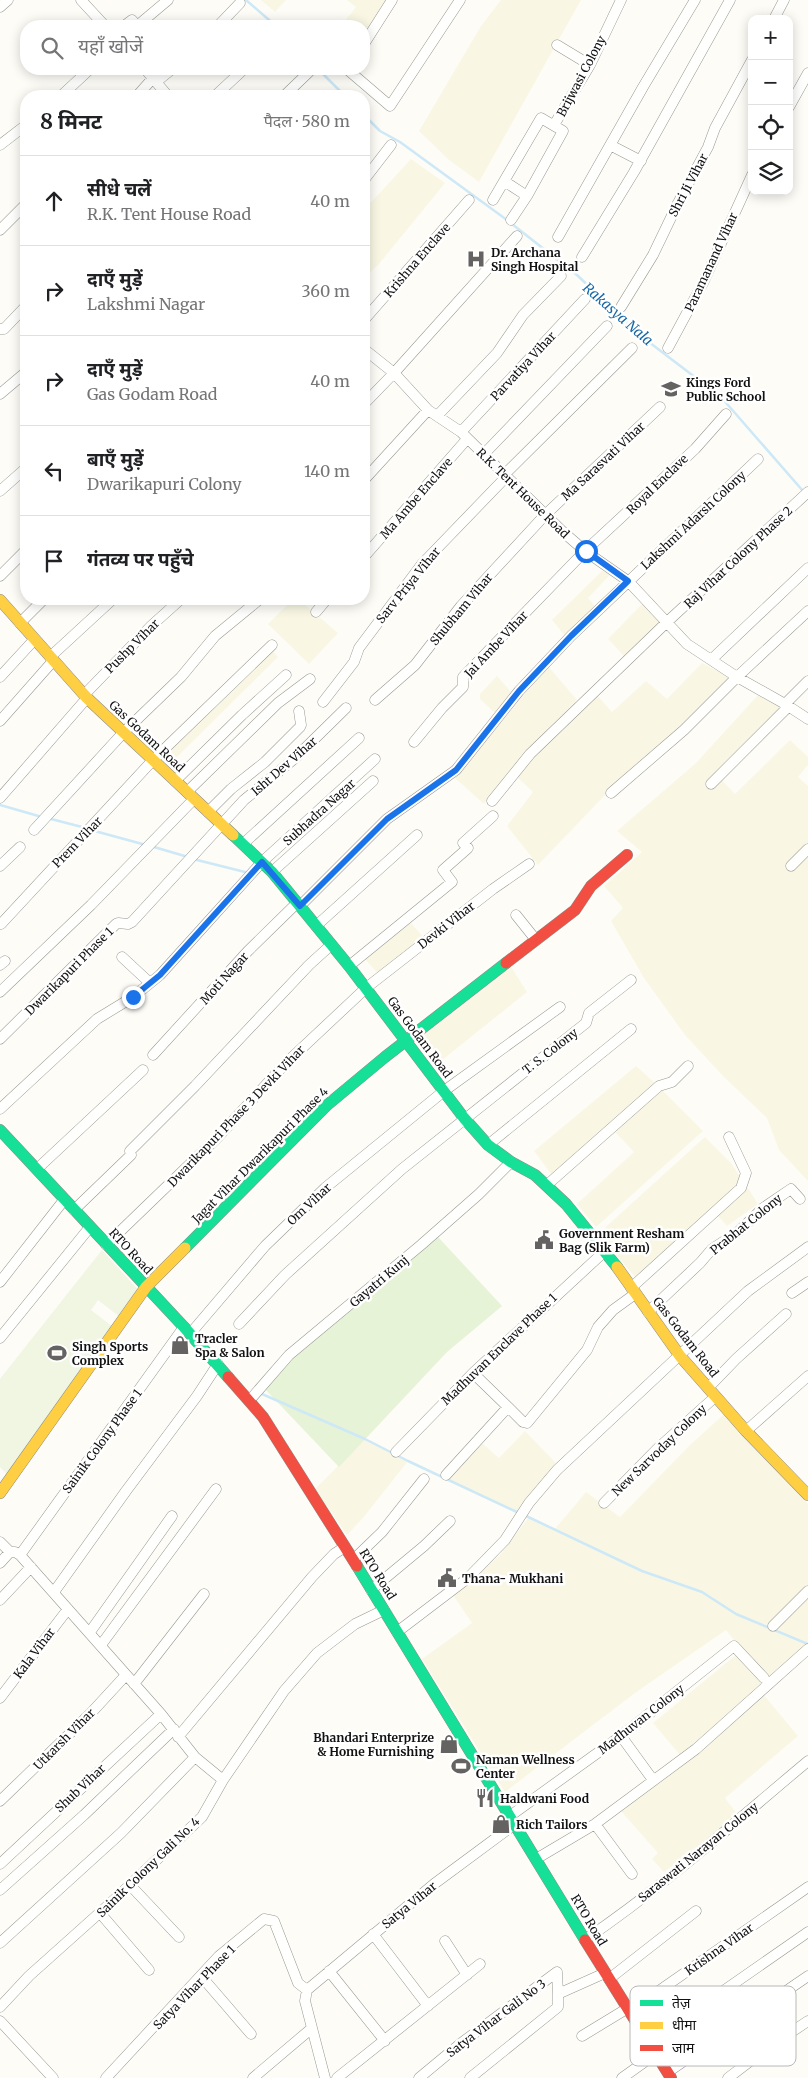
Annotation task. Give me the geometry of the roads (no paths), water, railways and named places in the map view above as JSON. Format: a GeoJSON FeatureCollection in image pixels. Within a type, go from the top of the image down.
{"type":"FeatureCollection","features":[{"type":"Feature","properties":{"kind":"street"},"geometry":{"type":"LineString","coordinates":[[0,7],[8,0]]}},
{"type":"Feature","properties":{"kind":"street"},"geometry":{"type":"LineString","coordinates":[[145,20],[168,0]]}},
{"type":"Feature","properties":{"kind":"street"},"geometry":{"type":"LineString","coordinates":[[370,35],[392,0]]}},
{"type":"Feature","properties":{"kind":"street"},"geometry":{"type":"LineString","coordinates":[[355,75],[390,106],[460,0]]}},
{"type":"Feature","properties":{"kind":"street","name":"Brijwasi Colony"},"geometry":{"type":"LineString","coordinates":[[554,125],[590,65],[621,0]]}},
{"type":"Feature","properties":{"kind":"street"},"geometry":{"type":"LineString","coordinates":[[558,237],[695,0]]}},
{"type":"Feature","properties":{"kind":"street"},"geometry":{"type":"LineString","coordinates":[[582,257],[641,161],[730,0]]}},
{"type":"Feature","properties":{"kind":"street"},"geometry":{"type":"LineString","coordinates":[[776,15],[784,0]]}},
{"type":"Feature","properties":{"kind":"street"},"geometry":{"type":"LineString","coordinates":[[86,1],[100,20]]}},
{"type":"Feature","properties":{"kind":"street"},"geometry":{"type":"LineString","coordinates":[[224,20],[240,3]]}},
{"type":"Feature","properties":{"kind":"street"},"geometry":{"type":"LineString","coordinates":[[557,45],[590,65]]}},
{"type":"Feature","properties":{"kind":"street","name":"Shri Ji Vihar"},"geometry":{"type":"LineString","coordinates":[[621,307],[653,255],[708,147],[715,128],[748,67]]}},
{"type":"Feature","properties":{"kind":"street"},"geometry":{"type":"LineString","coordinates":[[790,105],[808,73]]}},
{"type":"Feature","properties":{"kind":"street"},"geometry":{"type":"LineString","coordinates":[[67,90],[84,75]]}},
{"type":"Feature","properties":{"kind":"street"},"geometry":{"type":"LineString","coordinates":[[150,75],[163,90]]}},
{"type":"Feature","properties":{"kind":"street"},"geometry":{"type":"LineString","coordinates":[[144,90],[163,75]]}},
{"type":"Feature","properties":{"kind":"street"},"geometry":{"type":"LineString","coordinates":[[221,90],[238,75]]}},
{"type":"Feature","properties":{"kind":"street"},"geometry":{"type":"LineString","coordinates":[[290,90],[305,75]]}},
{"type":"Feature","properties":{"kind":"street"},"geometry":{"type":"LineString","coordinates":[[493,200],[541,118],[563,131],[527,196],[511,220]]}},
{"type":"Feature","properties":{"kind":"street"},"geometry":{"type":"LineString","coordinates":[[0,146],[20,130]]}},
{"type":"Feature","properties":{"kind":"street"},"geometry":{"type":"LineString","coordinates":[[370,172],[391,145]]}},
{"type":"Feature","properties":{"kind":"street"},"geometry":{"type":"LineString","coordinates":[[610,145],[641,161]]}},
{"type":"Feature","properties":{"kind":"street"},"geometry":{"type":"LineString","coordinates":[[504,181],[527,196]]}},
{"type":"Feature","properties":{"kind":"street","name":"Paramanand Vihar"},"geometry":{"type":"LineString","coordinates":[[668,348],[703,282],[748,184]]}},
{"type":"Feature","properties":{"kind":"street","name":"Krishna Enclave"},"geometry":{"type":"LineString","coordinates":[[370,313],[469,200]]}},
{"type":"Feature","properties":{"kind":"street"},"geometry":{"type":"LineString","coordinates":[[0,230],[20,210]]}},
{"type":"Feature","properties":{"kind":"street"},"geometry":{"type":"LineString","coordinates":[[370,398],[394,374],[517,236]]}},
{"type":"Feature","properties":{"kind":"street"},"geometry":{"type":"LineString","coordinates":[[437,416],[497,352],[523,315],[561,276]]}},
{"type":"Feature","properties":{"kind":"street","name":"Parvatiya Vihar"},"geometry":{"type":"LineString","coordinates":[[464,436],[585,299]]}},
{"type":"Feature","properties":{"kind":"street"},"geometry":{"type":"LineString","coordinates":[[0,328],[4,329],[20,312]]}},
{"type":"Feature","properties":{"kind":"street"},"geometry":{"type":"LineString","coordinates":[[484,454],[608,326]]}},
{"type":"Feature","properties":{"kind":"street","name":"Sarv Priya Vihar"},"geometry":{"type":"LineString","coordinates":[[323,702],[354,662],[359,648],[422,564],[505,476],[632,348]]}},
{"type":"Feature","properties":{"kind":"street","name":"R.K. Tent House Road"},"geometry":{"type":"LineString","coordinates":[[370,354],[394,374],[428,410],[464,436],[484,454],[545,515],[586,551],[628,581],[687,644],[737,677],[808,719]]}},
{"type":"Feature","properties":{"kind":"street"},"geometry":{"type":"LineString","coordinates":[[0,394],[20,377]]}},
{"type":"Feature","properties":{"kind":"street","name":"Ma Sarasvati Vihar"},"geometry":{"type":"LineString","coordinates":[[545,515],[660,407]]}},
{"type":"Feature","properties":{"kind":"street"},"geometry":{"type":"LineString","coordinates":[[370,473],[428,410]]}},
{"type":"Feature","properties":{"kind":"street","name":"Royal Enclave"},"geometry":{"type":"LineString","coordinates":[[586,551],[695,448],[726,414]]}},
{"type":"Feature","properties":{"kind":"street","name":"Ma Ambe Enclave"},"geometry":{"type":"LineString","coordinates":[[370,550],[464,436]]}},
{"type":"Feature","properties":{"kind":"street","name":"Lakshmi Adarsh Colony"},"geometry":{"type":"LineString","coordinates":[[299,904],[387,819],[456,770],[519,691],[571,636],[758,459]]}},
{"type":"Feature","properties":{"kind":"street"},"geometry":{"type":"LineString","coordinates":[[0,491],[20,473]]}},
{"type":"Feature","properties":{"kind":"street","name":"Raj Vihar Colony Phase 2"},"geometry":{"type":"LineString","coordinates":[[492,801],[530,754],[667,622],[805,495]]}},
{"type":"Feature","properties":{"kind":"street","name":"Shubham Vihar"},"geometry":{"type":"LineString","coordinates":[[375,700],[415,665],[461,606],[545,515]]}},
{"type":"Feature","properties":{"kind":"street","name":"Jai Ambe Vihar"},"geometry":{"type":"LineString","coordinates":[[414,742],[442,708],[463,687],[463,677],[586,551]]}},
{"type":"Feature","properties":{"kind":"street"},"geometry":{"type":"LineString","coordinates":[[0,576],[20,556]]}},
{"type":"Feature","properties":{"kind":"street"},"geometry":{"type":"LineString","coordinates":[[711,660],[808,568]]}},
{"type":"Feature","properties":{"kind":"street","name":"Gas Godam Road"},"geometry":{"type":"LineString","coordinates":[[0,600],[86,697],[272,872],[349,966],[464,1118],[488,1145],[511,1162],[535,1175],[566,1204],[605,1250],[680,1356],[746,1431],[808,1495]]}},
{"type":"Feature","properties":{"kind":"street"},"geometry":{"type":"LineString","coordinates":[[20,623],[38,605]]}},
{"type":"Feature","properties":{"kind":"street"},"geometry":{"type":"LineString","coordinates":[[0,720],[51,659],[106,605]]}},
{"type":"Feature","properties":{"kind":"street","name":"Pushp Vihar"},"geometry":{"type":"LineString","coordinates":[[0,798],[86,697],[151,626],[174,605]]}},
{"type":"Feature","properties":{"kind":"street"},"geometry":{"type":"LineString","coordinates":[[34,830],[123,733],[181,677],[215,636],[253,605]]}},
{"type":"Feature","properties":{"kind":"street"},"geometry":{"type":"LineString","coordinates":[[316,612],[322,605]]}},
{"type":"Feature","properties":{"kind":"street"},"geometry":{"type":"LineString","coordinates":[[611,793],[684,730],[737,677],[808,611]]}},
{"type":"Feature","properties":{"kind":"street"},"geometry":{"type":"LineString","coordinates":[[0,676],[34,640]]}},
{"type":"Feature","properties":{"kind":"street","name":"Prem Vihar"},"geometry":{"type":"LineString","coordinates":[[1,924],[153,760],[272,645]]}},
{"type":"Feature","properties":{"kind":"street"},"geometry":{"type":"LineString","coordinates":[[175,780],[286,675]]}},
{"type":"Feature","properties":{"kind":"street"},"geometry":{"type":"LineString","coordinates":[[0,992],[92,905],[278,703],[310,679]]}},
{"type":"Feature","properties":{"kind":"street"},"geometry":{"type":"LineString","coordinates":[[710,784],[808,681]]}},
{"type":"Feature","properties":{"kind":"street","name":"Isht Dev Vihar"},"geometry":{"type":"LineString","coordinates":[[222,825],[244,800],[294,759],[346,708]]}},
{"type":"Feature","properties":{"kind":"street"},"geometry":{"type":"LineString","coordinates":[[208,812],[265,762],[300,727],[299,712]]}},
{"type":"Feature","properties":{"kind":"street"},"geometry":{"type":"LineString","coordinates":[[243,844],[359,738]]}},
{"type":"Feature","properties":{"kind":"street","name":"Subhadra Nagar"},"geometry":{"type":"LineString","coordinates":[[0,1109],[97,1018],[133,997],[160,975],[262,862],[338,796],[375,759]]}},
{"type":"Feature","properties":{"kind":"street"},"geometry":{"type":"LineString","coordinates":[[272,872],[373,781]]}},
{"type":"Feature","properties":{"kind":"street"},"geometry":{"type":"LineString","coordinates":[[349,966],[452,882],[443,870],[468,848],[463,844],[493,816]]}},
{"type":"Feature","properties":{"kind":"street","name":"Dwarikapuri Phase 1"},"geometry":{"type":"LineString","coordinates":[[0,1038],[116,924],[132,922],[222,825]]}},
{"type":"Feature","properties":{"kind":"street"},"geometry":{"type":"LineString","coordinates":[[316,926],[418,835]]}},
{"type":"Feature","properties":{"kind":"street"},"geometry":{"type":"LineString","coordinates":[[0,866],[20,847]]}},
{"type":"Feature","properties":{"kind":"street"},"geometry":{"type":"LineString","coordinates":[[791,866],[808,849]]}},
{"type":"Feature","properties":{"kind":"street","name":"Jagat Vihar Dwarikapuri Phase 4"},"geometry":{"type":"LineString","coordinates":[[0,1493],[146,1287],[326,1106],[406,1041],[575,910],[591,886],[628,855]]}},
{"type":"Feature","properties":{"kind":"street","name":"Devki Vihar"},"geometry":{"type":"LineString","coordinates":[[366,988],[493,889],[529,864]]}},
{"type":"Feature","properties":{"kind":"street","name":"Moti Nagar"},"geometry":{"type":"LineString","coordinates":[[153,1055],[248,951],[299,904]]}},
{"type":"Feature","properties":{"kind":"street"},"geometry":{"type":"LineString","coordinates":[[516,914],[536,940]]}},
{"type":"Feature","properties":{"kind":"street"},"geometry":{"type":"LineString","coordinates":[[74,1210],[121,1166],[131,1155],[130,1151],[309,965],[331,945]]}},
{"type":"Feature","properties":{"kind":"street"},"geometry":{"type":"LineString","coordinates":[[122,957],[150,983]]}},
{"type":"Feature","properties":{"kind":"street","name":"T. S. Colony"},"geometry":{"type":"LineString","coordinates":[[239,1324],[285,1275],[402,1169],[586,1023],[589,1012],[631,980]]}},
{"type":"Feature","properties":{"kind":"street","name":"Dwarikapuri Phase 3 Devki Vihar"},"geometry":{"type":"LineString","coordinates":[[106,1245],[218,1136],[285,1064],[366,988]]}},
{"type":"Feature","properties":{"kind":"street","name":"Om Vihar"},"geometry":{"type":"LineString","coordinates":[[187,1331],[265,1246],[325,1188],[444,1091],[560,1007]]}},
{"type":"Feature","properties":{"kind":"street"},"geometry":{"type":"LineString","coordinates":[[488,1145],[631,1029]]}},
{"type":"Feature","properties":{"kind":"street"},"geometry":{"type":"LineString","coordinates":[[547,1185],[659,1086],[672,1082],[688,1066]]}},
{"type":"Feature","properties":{"kind":"street"},"geometry":{"type":"LineString","coordinates":[[37,1169],[143,1070]]}},
{"type":"Feature","properties":{"kind":"street","name":"RTO Road"},"geometry":{"type":"LineString","coordinates":[[0,1130],[218,1364],[262,1417],[384,1610],[629,2010]]}},
{"type":"Feature","properties":{"kind":"street"},"geometry":{"type":"LineString","coordinates":[[473,1373],[523,1422],[527,1423],[587,1350],[598,1327],[613,1310],[741,1188],[746,1173],[729,1137]]}},
{"type":"Feature","properties":{"kind":"street","name":"Gayatri Kunj"},"geometry":{"type":"LineString","coordinates":[[249,1401],[288,1355],[421,1245],[511,1162]]}},
{"type":"Feature","properties":{"kind":"street","name":"Prabhat Colony"},"geometry":{"type":"LineString","coordinates":[[648,1312],[700,1263],[712,1249],[738,1232],[763,1208],[791,1188],[800,1199]]}},
{"type":"Feature","properties":{"kind":"street"},"geometry":{"type":"LineString","coordinates":[[0,1282],[64,1200]]}},
{"type":"Feature","properties":{"kind":"street"},"geometry":{"type":"LineString","coordinates":[[0,1338],[90,1227]]}},
{"type":"Feature","properties":{"kind":"street"},"geometry":{"type":"LineString","coordinates":[[397,1632],[468,1578],[504,1540],[557,1470],[748,1291],[808,1246]]}},
{"type":"Feature","properties":{"kind":"street","name":"Madhuvan Enclave Phase 1"},"geometry":{"type":"LineString","coordinates":[[396,1452],[473,1373],[605,1250]]}},
{"type":"Feature","properties":{"kind":"street"},"geometry":{"type":"LineString","coordinates":[[792,1293],[808,1282]]}},
{"type":"Feature","properties":{"kind":"street","name":"New Sarvoday Colony"},"geometry":{"type":"LineString","coordinates":[[604,1503],[712,1392],[736,1359],[786,1314]]}},
{"type":"Feature","properties":{"kind":"street","name":"Sainik Colony Phase 1"},"geometry":{"type":"LineString","coordinates":[[20,1554],[187,1331]]}},
{"type":"Feature","properties":{"kind":"street"},"geometry":{"type":"LineString","coordinates":[[54,1592],[197,1396],[218,1364]]}},
{"type":"Feature","properties":{"kind":"street"},"geometry":{"type":"LineString","coordinates":[[746,1431],[808,1376]]}},
{"type":"Feature","properties":{"kind":"street"},"geometry":{"type":"LineString","coordinates":[[446,1475],[508,1407]]}},
{"type":"Feature","properties":{"kind":"street"},"geometry":{"type":"LineString","coordinates":[[352,1560],[382,1532],[424,1479]]}},
{"type":"Feature","properties":{"kind":"street"},"geometry":{"type":"LineString","coordinates":[[101,1645],[216,1489]]}},
{"type":"Feature","properties":{"kind":"street"},"geometry":{"type":"LineString","coordinates":[[90,1632],[172,1516]]}},
{"type":"Feature","properties":{"kind":"street"},"geometry":{"type":"LineString","coordinates":[[371,1590],[450,1521]]}},
{"type":"Feature","properties":{"kind":"street"},"geometry":{"type":"LineString","coordinates":[[0,1542],[10,1552],[20,1554],[161,1714],[194,1757],[223,1780]]}},
{"type":"Feature","properties":{"kind":"street"},"geometry":{"type":"LineString","coordinates":[[0,1890],[176,1733],[312,1577],[334,1554],[345,1547]]}},
{"type":"Feature","properties":{"kind":"street"},"geometry":{"type":"LineString","coordinates":[[0,1563],[10,1552]]}},
{"type":"Feature","properties":{"kind":"street"},"geometry":{"type":"LineString","coordinates":[[0,1600],[31,1567]]}},
{"type":"Feature","properties":{"kind":"street"},"geometry":{"type":"LineString","coordinates":[[773,1626],[808,1590]]}},
{"type":"Feature","properties":{"kind":"street"},"geometry":{"type":"LineString","coordinates":[[134,1684],[204,1594]]}},
{"type":"Feature","properties":{"kind":"street","name":"Kala Vihar"},"geometry":{"type":"LineString","coordinates":[[0,1698],[68,1609]]}},
{"type":"Feature","properties":{"kind":"street","name":"Sainik Colony Gali No. 4"},"geometry":{"type":"LineString","coordinates":[[0,2006],[29,1976],[130,1885],[202,1816],[223,1780],[284,1691],[317,1652],[355,1624],[384,1610]]}},
{"type":"Feature","properties":{"kind":"street","name":"Madhuvan Colony"},"geometry":{"type":"LineString","coordinates":[[513,1820],[734,1646],[764,1678]]}},
{"type":"Feature","properties":{"kind":"street"},"geometry":{"type":"LineString","coordinates":[[536,1859],[594,1824],[696,1749],[808,1649]]}},
{"type":"Feature","properties":{"kind":"street","name":"Utkarsh Vihar"},"geometry":{"type":"LineString","coordinates":[[0,1801],[91,1713],[126,1675]]}},
{"type":"Feature","properties":{"kind":"street","name":"Shub Vihar"},"geometry":{"type":"LineString","coordinates":[[0,1864],[161,1714]]}},
{"type":"Feature","properties":{"kind":"street"},"geometry":{"type":"LineString","coordinates":[[621,1736],[653,1780]]}},
{"type":"Feature","properties":{"kind":"street"},"geometry":{"type":"LineString","coordinates":[[0,1943],[121,1833],[194,1757]]}},
{"type":"Feature","properties":{"kind":"street","name":"Saraswati Narayan Colony"},"geometry":{"type":"LineString","coordinates":[[586,1939],[646,1895],[808,1761]]}},
{"type":"Feature","properties":{"kind":"street","name":"Satya Vihar"},"geometry":{"type":"LineString","coordinates":[[307,1990],[513,1820]]}},
{"type":"Feature","properties":{"kind":"street"},"geometry":{"type":"LineString","coordinates":[[594,1824],[632,1874]]}},
{"type":"Feature","properties":{"kind":"street"},"geometry":{"type":"LineString","coordinates":[[130,1885],[179,1937]]}},
{"type":"Feature","properties":{"kind":"street","name":"Krishna Vihar"},"geometry":{"type":"LineString","coordinates":[[664,1986],[808,1886]]}},
{"type":"Feature","properties":{"kind":"street"},"geometry":{"type":"LineString","coordinates":[[470,2078],[558,2007],[558,1994],[607,1976],[696,1911]]}},
{"type":"Feature","properties":{"kind":"street"},"geometry":{"type":"LineString","coordinates":[[100,1912],[149,1970]]}},
{"type":"Feature","properties":{"kind":"street","name":"Satya Vihar Phase 1"},"geometry":{"type":"LineString","coordinates":[[106,2078],[219,1956],[264,1919],[270,1918],[274,1921],[298,1983],[307,1990]]}},
{"type":"Feature","properties":{"kind":"street"},"geometry":{"type":"LineString","coordinates":[[730,1986],[808,1932]]}},
{"type":"Feature","properties":{"kind":"street"},"geometry":{"type":"LineString","coordinates":[[373,1934],[428,2006]]}},
{"type":"Feature","properties":{"kind":"street"},"geometry":{"type":"LineString","coordinates":[[445,1941],[467,1975]]}},
{"type":"Feature","properties":{"kind":"street"},"geometry":{"type":"LineString","coordinates":[[337,2078],[480,1964]]}},
{"type":"Feature","properties":{"kind":"street"},"geometry":{"type":"LineString","coordinates":[[329,1971],[385,2041]]}},
{"type":"Feature","properties":{"kind":"street","name":"Satya Vihar Gali No 3"},"geometry":{"type":"LineString","coordinates":[[419,2078],[460,2044],[557,1972],[558,1994]]}},
{"type":"Feature","properties":{"kind":"street"},"geometry":{"type":"LineString","coordinates":[[201,1976],[252,2034]]}},
{"type":"Feature","properties":{"kind":"street"},"geometry":{"type":"LineString","coordinates":[[794,1986],[808,1976]]}},
{"type":"Feature","properties":{"kind":"street"},"geometry":{"type":"LineString","coordinates":[[307,1990],[305,2001],[325,2078]]}},
{"type":"Feature","properties":{"kind":"street","name":"Krishna Vihar"},"geometry":{"type":"LineString","coordinates":[[582,2036],[629,2010]]}},
{"type":"Feature","properties":{"kind":"street"},"geometry":{"type":"LineString","coordinates":[[0,2021],[53,2078]]}},
{"type":"Feature","properties":{"kind":"street"},"geometry":{"type":"LineString","coordinates":[[796,2029],[808,2021]]}},
{"type":"Feature","properties":{"kind":"street"},"geometry":{"type":"LineString","coordinates":[[260,2076],[312,2028]]}},
{"type":"Feature","properties":{"kind":"street"},"geometry":{"type":"LineString","coordinates":[[622,2078],[639,2066]]}},
{"type":"Feature","properties":{"kind":"street"},"geometry":{"type":"LineString","coordinates":[[670,2075],[683,2066]]}},
{"type":"Feature","properties":{"kind":"street"},"geometry":{"type":"LineString","coordinates":[[728,2078],[743,2066]]}},
{"type":"Feature","properties":{"kind":"waterway","name":"Rakasya Nala"},"geometry":{"type":"LineString","coordinates":[[246,0],[269,20]]}},
{"type":"Feature","properties":{"kind":"waterway","name":"Rakasya Nala"},"geometry":{"type":"LineString","coordinates":[[324,75],[339,90]]}},
{"type":"Feature","properties":{"kind":"waterway","name":"Rakasya Nala"},"geometry":{"type":"LineString","coordinates":[[370,121],[380,131],[400,142],[507,220]]}},
{"type":"Feature","properties":{"kind":"waterway","name":"Rakasya Nala"},"geometry":{"type":"LineString","coordinates":[[512,224],[577,275],[641,336],[721,397],[803,491]]}},
{"type":"Feature","properties":{"kind":"waterway"},"geometry":{"type":"LineString","coordinates":[[0,805],[42,817]]}},
{"type":"Feature","properties":{"kind":"waterway"},"geometry":{"type":"LineString","coordinates":[[51,819],[86,828]]}},
{"type":"Feature","properties":{"kind":"waterway"},"geometry":{"type":"LineString","coordinates":[[91,830],[146,845]]}},
{"type":"Feature","properties":{"kind":"waterway"},"geometry":{"type":"LineString","coordinates":[[154,847],[188,857]]}},
{"type":"Feature","properties":{"kind":"waterway"},"geometry":{"type":"LineString","coordinates":[[197,860],[249,873]]}},
{"type":"Feature","properties":{"kind":"waterway"},"geometry":{"type":"LineString","coordinates":[[262,1394],[365,1439],[519,1513]]}},
{"type":"Feature","properties":{"kind":"waterway"},"geometry":{"type":"LineString","coordinates":[[524,1515],[642,1571],[702,1592],[736,1614],[808,1644]]}},
{"type":"Feature","properties":{"kind":"place","name":"Dr. Archana Singh Hospital"},"geometry":{"type":"Point","coordinates":[476,259]}},
{"type":"Feature","properties":{"kind":"place","name":"Kings Ford Public School"},"geometry":{"type":"Point","coordinates":[671,389]}},
{"type":"Feature","properties":{"kind":"place","name":"Government Resham Bag (Slik Farm)"},"geometry":{"type":"Point","coordinates":[544,1240]}},
{"type":"Feature","properties":{"kind":"place","name":"Tracler Spa & Salon"},"geometry":{"type":"Point","coordinates":[180,1345]}},
{"type":"Feature","properties":{"kind":"place","name":"Singh Sports Complex"},"geometry":{"type":"Point","coordinates":[57,1353]}},
{"type":"Feature","properties":{"kind":"place","name":"Thana- Mukhani"},"geometry":{"type":"Point","coordinates":[447,1578]}},
{"type":"Feature","properties":{"kind":"place","name":"Bhandari Enterprize & Home Furnishing"},"geometry":{"type":"Point","coordinates":[449,1744]}},
{"type":"Feature","properties":{"kind":"place","name":"Naman Wellness Center"},"geometry":{"type":"Point","coordinates":[461,1766]}},
{"type":"Feature","properties":{"kind":"place","name":"Haldwani Food"},"geometry":{"type":"Point","coordinates":[485,1798]}},
{"type":"Feature","properties":{"kind":"place","name":"Rich Tailors"},"geometry":{"type":"Point","coordinates":[501,1824]}}]}
